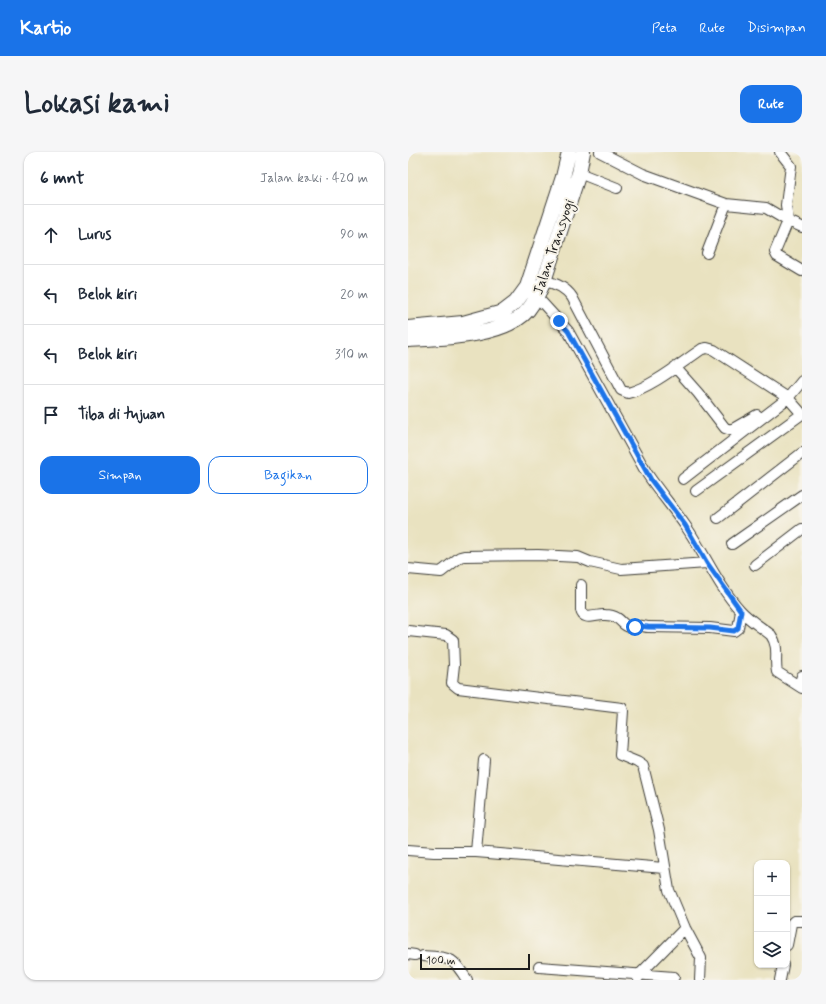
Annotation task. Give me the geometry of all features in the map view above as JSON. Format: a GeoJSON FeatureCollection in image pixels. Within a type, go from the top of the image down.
{"type":"FeatureCollection","features":[{"type":"Feature","properties":{"kind":"highway","name":"Jalan Transyogi"},"geometry":{"type":"LineString","coordinates":[[408,328],[463,323],[503,312],[516,302],[527,287],[563,177],[569,152]]}},
{"type":"Feature","properties":{"kind":"highway","name":"Jalan Transyogi"},"geometry":{"type":"LineString","coordinates":[[408,340],[465,336],[507,326],[527,312],[537,297],[544,281],[579,174],[583,152]]}},
{"type":"Feature","properties":{"kind":"street"},"geometry":{"type":"LineString","coordinates":[[600,152],[643,174],[726,204],[766,208],[788,221],[802,227]]}},
{"type":"Feature","properties":{"kind":"street"},"geometry":{"type":"LineString","coordinates":[[780,152],[791,166],[786,205],[788,221],[775,252],[777,256],[802,271]]}},
{"type":"Feature","properties":{"kind":"street"},"geometry":{"type":"LineString","coordinates":[[579,174],[617,188]]}},
{"type":"Feature","properties":{"kind":"street"},"geometry":{"type":"LineString","coordinates":[[707,253],[726,204]]}},
{"type":"Feature","properties":{"kind":"street"},"geometry":{"type":"LineString","coordinates":[[544,281],[560,285],[567,290],[572,297],[621,390],[628,393],[636,391],[702,349],[710,348],[786,396],[802,414],[696,491]]}},
{"type":"Feature","properties":{"kind":"street"},"geometry":{"type":"LineString","coordinates":[[537,297],[568,331],[646,472],[689,530],[707,563],[741,611],[771,635],[776,644],[776,670],[800,687],[802,676]]}},
{"type":"Feature","properties":{"kind":"street"},"geometry":{"type":"LineString","coordinates":[[675,367],[698,393],[724,428],[727,429],[731,430],[786,396]]}},
{"type":"Feature","properties":{"kind":"street"},"geometry":{"type":"LineString","coordinates":[[683,479],[786,396],[802,381]]}},
{"type":"Feature","properties":{"kind":"street"},"geometry":{"type":"LineString","coordinates":[[718,518],[802,453]]}},
{"type":"Feature","properties":{"kind":"street"},"geometry":{"type":"LineString","coordinates":[[732,544],[802,495]]}},
{"type":"Feature","properties":{"kind":"street"},"geometry":{"type":"LineString","coordinates":[[755,565],[802,529]]}},
{"type":"Feature","properties":{"kind":"street"},"geometry":{"type":"LineString","coordinates":[[408,569],[441,572],[460,557],[464,556],[538,555],[578,557],[590,562],[621,569],[707,563]]}},
{"type":"Feature","properties":{"kind":"street"},"geometry":{"type":"LineString","coordinates":[[581,585],[581,610],[584,616],[610,616],[619,619],[625,626],[632,628],[639,626],[710,628],[734,631],[738,628],[741,611]]}},
{"type":"Feature","properties":{"kind":"street"},"geometry":{"type":"LineString","coordinates":[[408,631],[446,635],[453,640],[454,665],[452,683],[458,688],[622,708],[620,756],[638,762],[643,766],[659,830],[664,868],[669,890],[685,928],[701,958],[700,980]]}},
{"type":"Feature","properties":{"kind":"street"},"geometry":{"type":"LineString","coordinates":[[476,852],[484,760]]}},
{"type":"Feature","properties":{"kind":"street"},"geometry":{"type":"LineString","coordinates":[[408,850],[434,852],[476,852],[664,868]]}},
{"type":"Feature","properties":{"kind":"street"},"geometry":{"type":"LineString","coordinates":[[789,932],[791,924],[794,921],[802,921]]}},
{"type":"Feature","properties":{"kind":"street"},"geometry":{"type":"LineString","coordinates":[[638,977],[685,928]]}},
{"type":"Feature","properties":{"kind":"street"},"geometry":{"type":"LineString","coordinates":[[416,955],[452,960],[458,964],[467,980]]}},
{"type":"Feature","properties":{"kind":"street"},"geometry":{"type":"LineString","coordinates":[[539,967],[638,977],[674,977]]}},
{"type":"Feature","properties":{"kind":"street"},"geometry":{"type":"LineString","coordinates":[[780,980],[782,968]]}},
{"type":"Feature","properties":{"kind":"route"},"geometry":{"type":"LineString","coordinates":[[559,321],[568,331],[651,480],[685,525],[707,563],[741,611],[738,628],[737,630],[731,632],[710,628],[635,627]]}}]}
